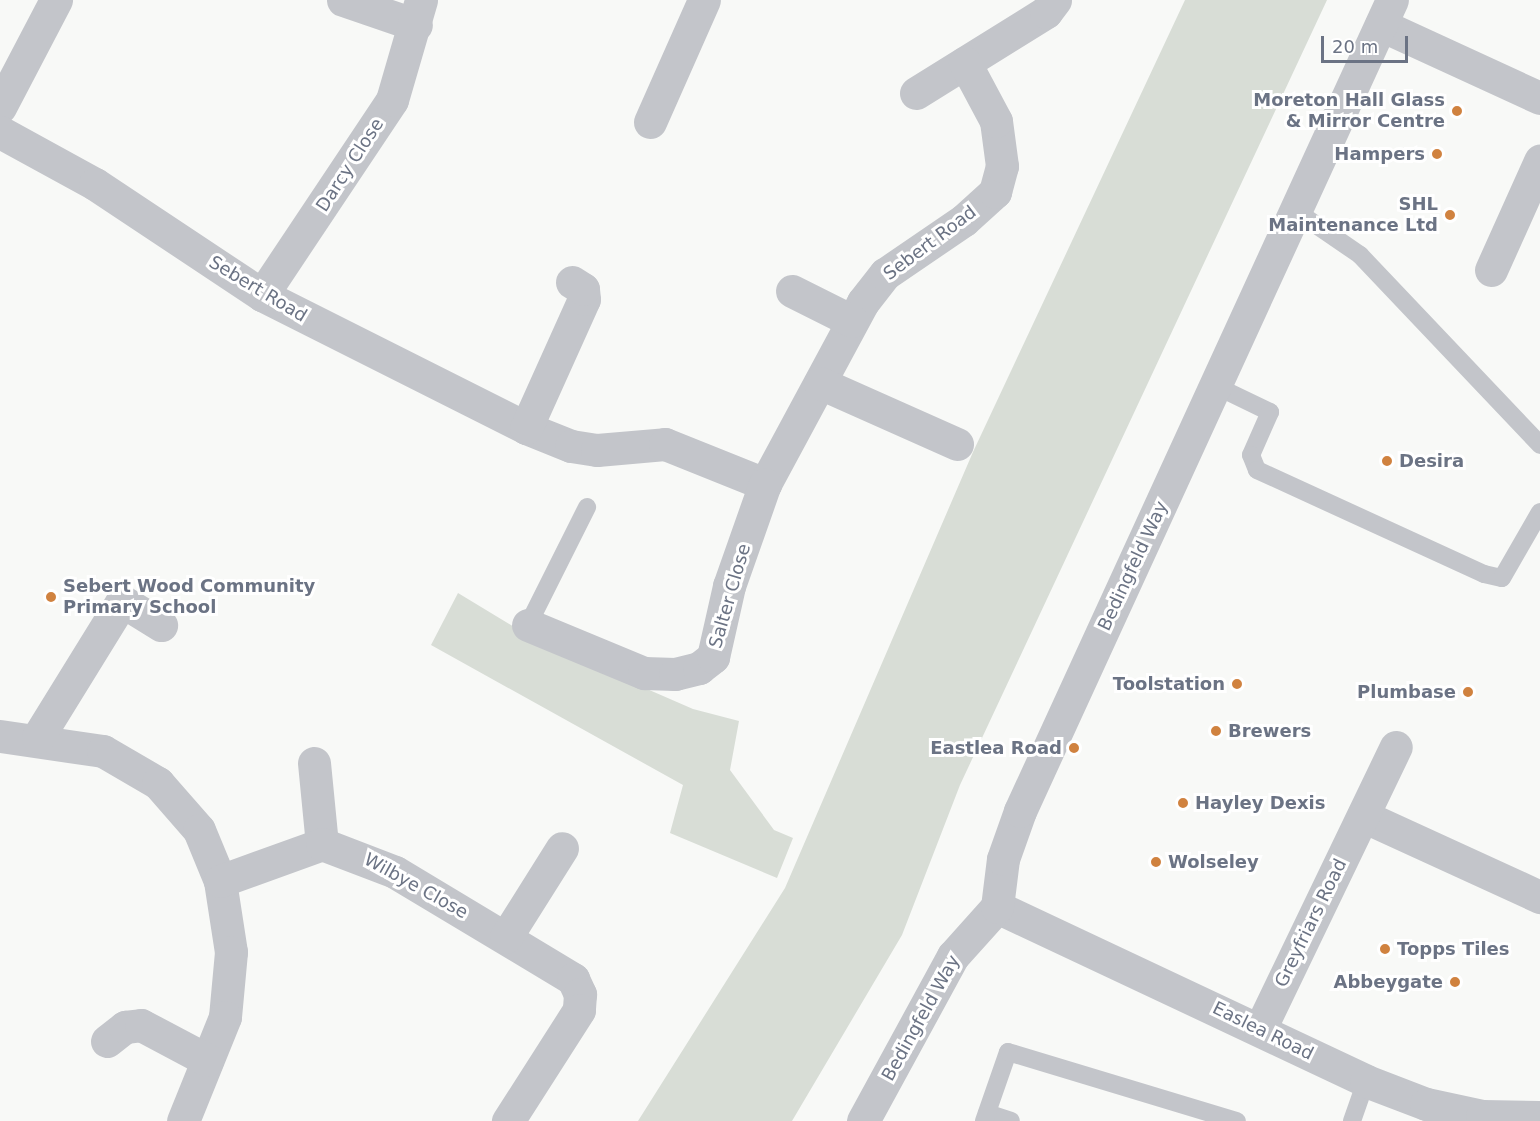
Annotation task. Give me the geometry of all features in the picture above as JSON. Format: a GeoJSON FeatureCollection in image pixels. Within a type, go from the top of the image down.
{"type":"FeatureCollection","features":[{"type":"Feature","properties":{"kind":"street"},"geometry":{"type":"LineString","coordinates":[[0,107],[56,0]]}},
{"type":"Feature","properties":{"kind":"street","name":"Darcy Close"},"geometry":{"type":"LineString","coordinates":[[262,295],[392,100],[418,12],[343,0]]}},
{"type":"Feature","properties":{"kind":"street"},"geometry":{"type":"LineString","coordinates":[[650,122],[704,0]]}},
{"type":"Feature","properties":{"kind":"street"},"geometry":{"type":"LineString","coordinates":[[916,93],[1046,12],[1055,0]]}},
{"type":"Feature","properties":{"kind":"street"},"geometry":{"type":"LineString","coordinates":[[1386,13],[1540,98]]}},
{"type":"Feature","properties":{"kind":"street","name":"Bedingfeld Way"},"geometry":{"type":"LineString","coordinates":[[863,1121],[953,956],[997,907],[1003,859],[1020,811],[1386,13]]}},
{"type":"Feature","properties":{"kind":"street","name":"Sebert Road"},"geometry":{"type":"LineString","coordinates":[[0,132],[94,184],[262,295],[526,428],[571,446],[597,450],[665,444],[765,484],[852,321],[885,274],[964,220],[994,192],[1002,166],[996,121],[965,63]]}},
{"type":"Feature","properties":{"kind":"street"},"geometry":{"type":"LineString","coordinates":[[1491,270],[1540,161]]}},
{"type":"Feature","properties":{"kind":"street"},"geometry":{"type":"LineString","coordinates":[[526,428],[585,299],[583,289],[572,282]]}},
{"type":"Feature","properties":{"kind":"street"},"geometry":{"type":"LineString","coordinates":[[792,291],[852,321]]}},
{"type":"Feature","properties":{"kind":"street"},"geometry":{"type":"LineString","coordinates":[[820,383],[957,444]]}},
{"type":"Feature","properties":{"kind":"street","name":"Salter Close"},"geometry":{"type":"LineString","coordinates":[[528,625],[644,673],[675,674],[699,668],[713,657],[729,586],[765,484]]}},
{"type":"Feature","properties":{"kind":"street"},"geometry":{"type":"LineString","coordinates":[[38,737],[122,601],[161,625]]}},
{"type":"Feature","properties":{"kind":"street"},"geometry":{"type":"LineString","coordinates":[[0,736],[38,737],[103,751],[158,783],[199,830],[220,881],[231,952],[225,1017],[183,1121]]}},
{"type":"Feature","properties":{"kind":"street","name":"Greyfriars Road"},"geometry":{"type":"LineString","coordinates":[[1260,1029],[1396,747]]}},
{"type":"Feature","properties":{"kind":"street"},"geometry":{"type":"LineString","coordinates":[[220,881],[322,844],[314,763]]}},
{"type":"Feature","properties":{"kind":"street"},"geometry":{"type":"LineString","coordinates":[[1363,816],[1540,897]]}},
{"type":"Feature","properties":{"kind":"street","name":"Wilbye Close"},"geometry":{"type":"LineString","coordinates":[[322,844],[395,872],[573,979],[580,994],[579,1010],[508,1121]]}},
{"type":"Feature","properties":{"kind":"street"},"geometry":{"type":"LineString","coordinates":[[506,937],[562,848]]}},
{"type":"Feature","properties":{"kind":"street","name":"Easlea Road"},"geometry":{"type":"LineString","coordinates":[[997,907],[1260,1029],[1366,1081],[1426,1104],[1482,1116],[1540,1118]]}},
{"type":"Feature","properties":{"kind":"street"},"geometry":{"type":"LineString","coordinates":[[107,1041],[125,1027],[141,1025],[207,1060]]}},
{"type":"Feature","properties":{"kind":"lane"},"geometry":{"type":"LineString","coordinates":[[1296,211],[1360,255],[1540,445]]}},
{"type":"Feature","properties":{"kind":"lane"},"geometry":{"type":"LineString","coordinates":[[1216,386],[1270,412],[1251,455],[1257,470],[1484,574],[1502,578],[1540,512]]}},
{"type":"Feature","properties":{"kind":"lane"},"geometry":{"type":"LineString","coordinates":[[528,625],[587,507]]}},
{"type":"Feature","properties":{"kind":"lane"},"geometry":{"type":"LineString","coordinates":[[1011,1121],[986,1117],[1008,1052],[1237,1121]]}},
{"type":"Feature","properties":{"kind":"lane"},"geometry":{"type":"LineString","coordinates":[[1352,1121],[1366,1081]]}},
{"type":"Feature","properties":{"kind":"shaded area"},"geometry":{"type":"Polygon","coordinates":[[[1185,0],[1327,0],[960,785],[902,935],[792,1121],[638,1121],[785,888],[973,452],[1185,0]]]}},
{"type":"Feature","properties":{"kind":"shaded area"},"geometry":{"type":"Polygon","coordinates":[[[458,593],[539,642],[693,709],[739,721],[730,770],[774,830],[793,838],[777,878],[670,833],[683,785],[431,645],[458,593]]]}},
{"type":"Feature","properties":{"kind":"place","name":"Moreton Hall Glass & Mirror Centre"},"geometry":{"type":"Point","coordinates":[1457,111]}},
{"type":"Feature","properties":{"kind":"place","name":"Hampers"},"geometry":{"type":"Point","coordinates":[1437,154]}},
{"type":"Feature","properties":{"kind":"place","name":"SHL Maintenance Ltd"},"geometry":{"type":"Point","coordinates":[1450,215]}},
{"type":"Feature","properties":{"kind":"place","name":"Desira"},"geometry":{"type":"Point","coordinates":[1387,461]}},
{"type":"Feature","properties":{"kind":"place","name":"Sebert Wood Community Primary School"},"geometry":{"type":"Point","coordinates":[51,597]}},
{"type":"Feature","properties":{"kind":"place","name":"Toolstation"},"geometry":{"type":"Point","coordinates":[1237,684]}},
{"type":"Feature","properties":{"kind":"place","name":"Plumbase"},"geometry":{"type":"Point","coordinates":[1468,692]}},
{"type":"Feature","properties":{"kind":"place","name":"Brewers"},"geometry":{"type":"Point","coordinates":[1216,731]}},
{"type":"Feature","properties":{"kind":"place","name":"Eastlea Road"},"geometry":{"type":"Point","coordinates":[1074,748]}},
{"type":"Feature","properties":{"kind":"place","name":"Hayley Dexis"},"geometry":{"type":"Point","coordinates":[1183,803]}},
{"type":"Feature","properties":{"kind":"place","name":"Wolseley"},"geometry":{"type":"Point","coordinates":[1156,862]}},
{"type":"Feature","properties":{"kind":"place","name":"Topps Tiles"},"geometry":{"type":"Point","coordinates":[1385,949]}},
{"type":"Feature","properties":{"kind":"place","name":"Abbeygate"},"geometry":{"type":"Point","coordinates":[1455,982]}}]}
